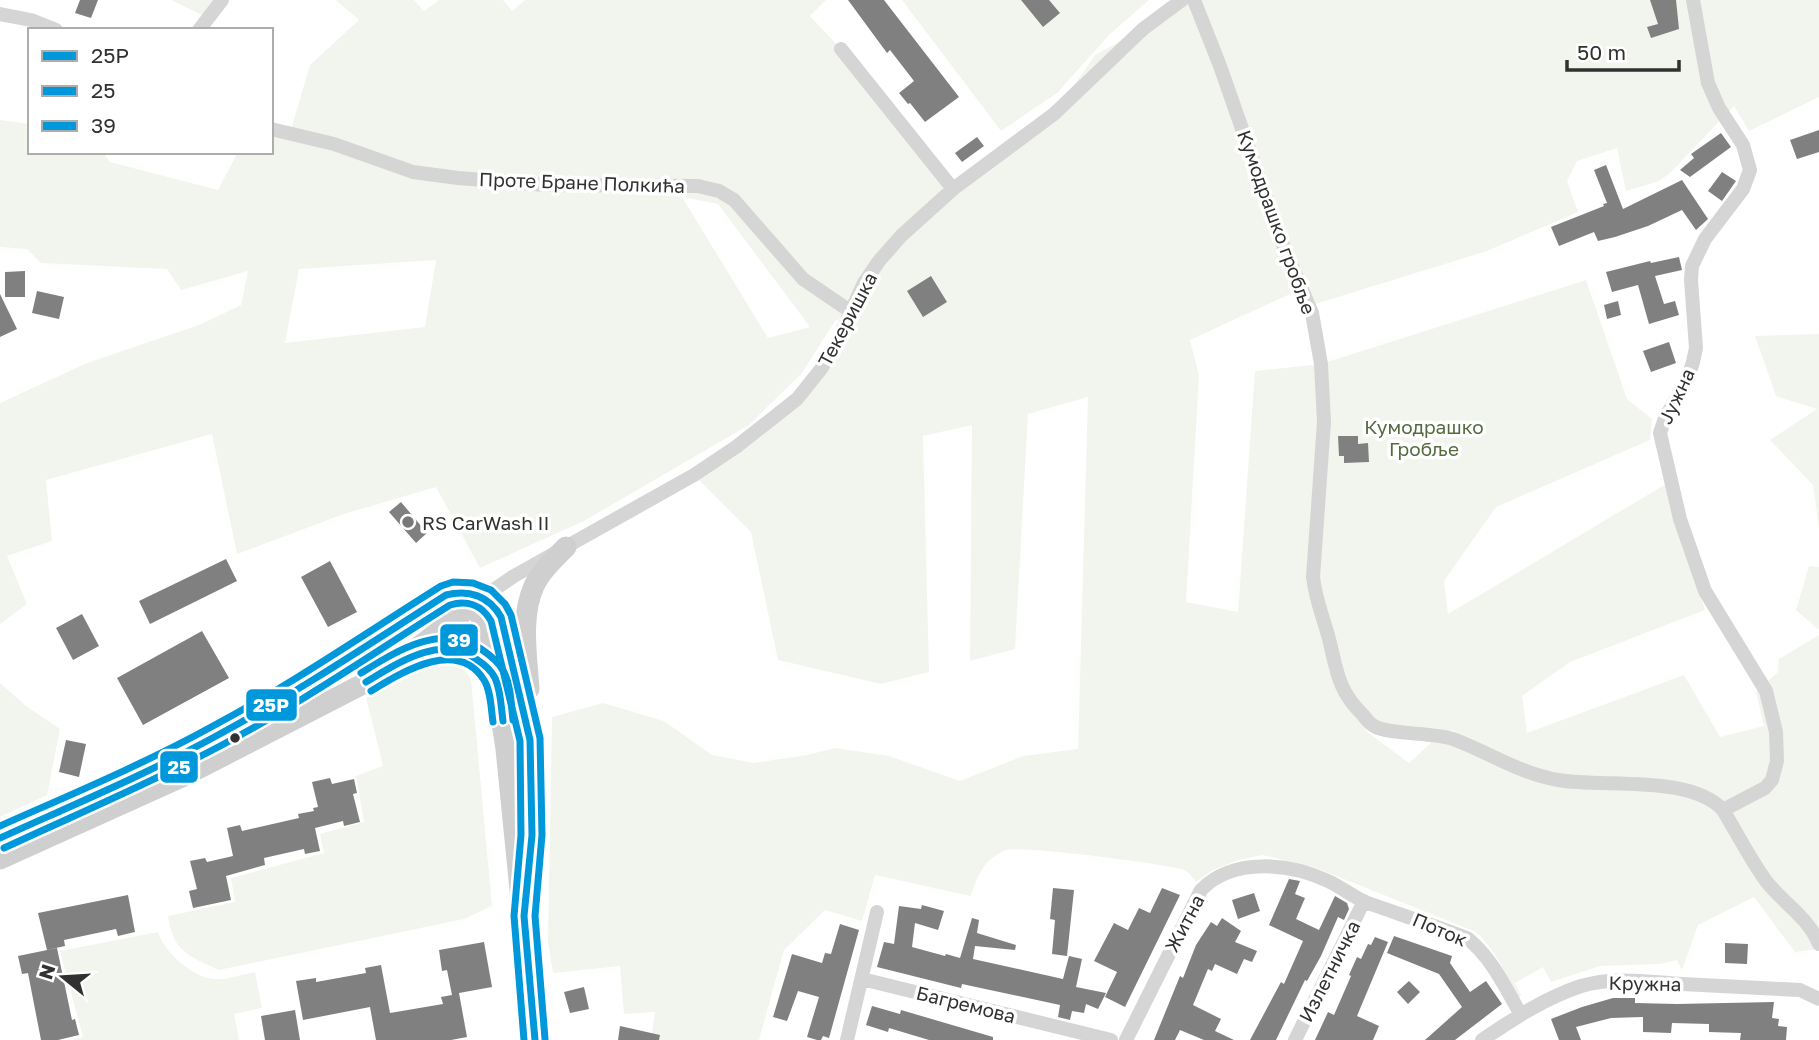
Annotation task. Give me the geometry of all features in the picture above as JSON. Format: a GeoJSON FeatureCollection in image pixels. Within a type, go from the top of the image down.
{"type":"FeatureCollection","features":[{"type":"Feature","properties":{"kind":"street"},"geometry":{"type":"LineString","coordinates":[[201,28],[222,0]]}},
{"type":"Feature","properties":{"kind":"street","name":"Текеришка"},"geometry":{"type":"LineString","coordinates":[[483,597],[694,475],[736,447],[797,399],[821,369],[864,283],[901,236],[953,189],[1054,114],[1143,29],[1182,0]]}},
{"type":"Feature","properties":{"kind":"street","name":"Кумодрашко гробље"},"geometry":{"type":"LineString","coordinates":[[1194,0],[1281,240],[1312,313],[1321,364],[1324,422],[1313,578],[1316,602],[1329,638],[1334,669],[1342,690],[1373,726],[1382,729],[1432,734],[1452,739],[1557,780],[1664,787],[1690,792],[1712,801],[1723,810]]}},
{"type":"Feature","properties":{"kind":"street","name":"Јужна"},"geometry":{"type":"LineString","coordinates":[[1693,0],[1708,83],[1718,108],[1743,145],[1750,170],[1743,189],[1706,239],[1692,266],[1696,348],[1687,380],[1665,418],[1660,433],[1680,519],[1704,591],[1766,691],[1776,732],[1777,761],[1772,780],[1765,788],[1723,810]]}},
{"type":"Feature","properties":{"kind":"street"},"geometry":{"type":"LineString","coordinates":[[0,14],[31,20],[51,28]]}},
{"type":"Feature","properties":{"kind":"street"},"geometry":{"type":"LineString","coordinates":[[841,49],[953,189]]}},
{"type":"Feature","properties":{"kind":"street","name":"Проте Бране Полкића"},"geometry":{"type":"LineString","coordinates":[[273,129],[334,144],[413,172],[546,185],[698,186],[719,191],[734,200],[803,279],[850,311]]}},
{"type":"Feature","properties":{"kind":"street"},"geometry":{"type":"LineString","coordinates":[[524,916],[532,835],[526,635],[530,597],[544,570],[566,547]]}},
{"type":"Feature","properties":{"kind":"street"},"geometry":{"type":"LineString","coordinates":[[0,838],[146,772],[219,735],[446,595],[467,592],[494,604],[501,617],[530,740]]}},
{"type":"Feature","properties":{"kind":"street"},"geometry":{"type":"LineString","coordinates":[[0,859],[184,776],[361,685],[403,659],[483,597]]}},
{"type":"Feature","properties":{"kind":"street"},"geometry":{"type":"LineString","coordinates":[[483,597],[481,619],[495,676],[506,749],[535,1040]]}},
{"type":"Feature","properties":{"kind":"street"},"geometry":{"type":"LineString","coordinates":[[403,659],[455,648],[471,653],[495,676]]}},
{"type":"Feature","properties":{"kind":"street"},"geometry":{"type":"LineString","coordinates":[[1723,810],[1766,881],[1815,933],[1819,944]]}},
{"type":"Feature","properties":{"kind":"street","name":"Житна"},"geometry":{"type":"LineString","coordinates":[[1126,1040],[1192,904],[1207,884],[1245,868],[1279,866],[1330,881],[1364,901]]}},
{"type":"Feature","properties":{"kind":"street","name":"Поток"},"geometry":{"type":"LineString","coordinates":[[1364,901],[1467,938],[1494,968],[1521,1015]]}},
{"type":"Feature","properties":{"kind":"street","name":"Излетничка"},"geometry":{"type":"LineString","coordinates":[[1295,1040],[1364,901]]}},
{"type":"Feature","properties":{"kind":"street"},"geometry":{"type":"LineString","coordinates":[[847,1040],[877,912]]}},
{"type":"Feature","properties":{"kind":"street","name":"Багремова"},"geometry":{"type":"LineString","coordinates":[[862,979],[1111,1040]]}},
{"type":"Feature","properties":{"kind":"street","name":"Кружна"},"geometry":{"type":"LineString","coordinates":[[1482,1040],[1521,1015],[1564,993],[1606,981],[1800,990],[1819,999]]}},
{"type":"Feature","properties":{"kind":"green space"},"geometry":{"type":"Polygon","coordinates":[[[171,0],[222,0],[208,18],[171,0]]]}},
{"type":"Feature","properties":{"kind":"green space","name":"Кумодрашко Гробље"},"geometry":{"type":"Polygon","coordinates":[[[336,0],[414,0],[424,11],[439,0],[503,0],[512,11],[525,0],[826,0],[810,16],[841,49],[954,189],[1054,114],[1095,55],[1143,29],[1182,0],[1819,0],[1819,97],[1749,131],[1734,106],[1669,174],[1659,181],[1626,191],[1617,148],[1577,161],[1567,181],[1578,212],[1487,251],[1309,306],[1301,289],[1190,340],[1199,376],[1186,602],[1238,612],[1255,371],[1321,364],[1586,280],[1627,399],[1652,419],[1650,440],[1496,507],[1444,581],[1448,614],[1666,484],[1705,610],[1570,662],[1522,696],[1527,733],[1684,675],[1720,737],[1764,726],[1756,692],[1778,672],[1779,659],[1819,635],[1819,949],[1795,952],[1754,897],[1698,925],[1682,970],[1677,960],[1660,964],[1600,966],[1551,982],[1543,967],[1515,983],[1521,996],[1516,999],[1500,963],[1476,932],[1314,867],[1262,855],[1238,860],[1211,871],[1196,882],[1186,871],[1173,867],[1016,849],[1006,850],[987,863],[971,896],[875,875],[862,921],[825,910],[784,950],[759,1040],[651,1040],[655,1012],[624,1014],[620,966],[553,973],[548,941],[552,717],[603,703],[664,721],[712,755],[754,763],[835,748],[889,756],[960,781],[1023,756],[1078,749],[1088,397],[1028,414],[1015,649],[970,661],[972,425],[923,436],[929,672],[881,684],[778,660],[751,532],[694,475],[797,399],[849,312],[835,321],[802,373],[749,425],[584,521],[480,568],[436,487],[344,514],[237,554],[212,434],[46,480],[52,541],[7,556],[27,604],[0,624],[0,403],[87,363],[199,325],[241,305],[248,271],[181,290],[167,269],[41,263],[27,249],[0,247],[0,120],[28,124],[28,154],[104,154],[110,162],[218,190],[237,154],[273,154],[273,129],[290,133],[310,65],[359,20],[336,0]],[[682,197],[768,338],[810,327],[718,204],[682,197]],[[436,260],[299,269],[285,343],[425,327],[436,260]],[[1347,698],[1366,731],[1409,763],[1432,742],[1457,731],[1383,729],[1347,698]]]}},
{"type":"Feature","properties":{"kind":"green space"},"geometry":{"type":"Polygon","coordinates":[[[902,0],[1149,0],[1110,34],[1057,93],[1001,131],[902,0]]]}},
{"type":"Feature","properties":{"kind":"green space"},"geometry":{"type":"Polygon","coordinates":[[[1819,334],[1819,528],[1813,485],[1770,440],[1817,409],[1776,396],[1755,336],[1819,334]]]}},
{"type":"Feature","properties":{"kind":"green space"},"geometry":{"type":"Polygon","coordinates":[[[1809,566],[1819,567],[1819,630],[1796,610],[1809,566]]]}},
{"type":"Feature","properties":{"kind":"green space"},"geometry":{"type":"Polygon","coordinates":[[[438,662],[458,666],[471,679],[492,906],[464,919],[219,970],[184,951],[174,938],[168,916],[235,902],[231,878],[324,853],[320,834],[364,822],[356,776],[383,766],[366,698],[438,662]]]}},
{"type":"Feature","properties":{"kind":"green space"},"geometry":{"type":"Polygon","coordinates":[[[0,683],[26,706],[60,729],[47,795],[0,817],[0,683]]]}},
{"type":"Feature","properties":{"kind":"green space"},"geometry":{"type":"Polygon","coordinates":[[[158,932],[173,956],[207,978],[230,978],[255,972],[262,1008],[234,1014],[239,1040],[72,1040],[83,1037],[60,951],[158,932]]]}},
{"type":"Feature","properties":{"kind":"building"},"geometry":{"type":"Polygon","coordinates":[[[80,0],[98,0],[91,18],[75,13],[80,0]]]}},
{"type":"Feature","properties":{"kind":"building"},"geometry":{"type":"Polygon","coordinates":[[[848,0],[884,0],[959,97],[925,122],[899,93],[914,81],[890,50],[887,53],[848,0]]]}},
{"type":"Feature","properties":{"kind":"building"},"geometry":{"type":"Polygon","coordinates":[[[1021,0],[1049,0],[1060,13],[1043,27],[1021,0]]]}},
{"type":"Feature","properties":{"kind":"building"},"geometry":{"type":"Polygon","coordinates":[[[1650,0],[1676,0],[1679,29],[1651,38],[1647,27],[1658,24],[1650,0]]]}},
{"type":"Feature","properties":{"kind":"building"},"geometry":{"type":"Polygon","coordinates":[[[1819,130],[1819,152],[1797,159],[1790,140],[1819,130]]]}},
{"type":"Feature","properties":{"kind":"building"},"geometry":{"type":"Polygon","coordinates":[[[1721,133],[1731,147],[1690,177],[1680,170],[1694,158],[1691,154],[1721,133]]]}},
{"type":"Feature","properties":{"kind":"building"},"geometry":{"type":"Polygon","coordinates":[[[977,137],[984,146],[962,162],[955,153],[977,137]]]}},
{"type":"Feature","properties":{"kind":"building"},"geometry":{"type":"Polygon","coordinates":[[[1606,165],[1623,209],[1682,180],[1708,219],[1696,230],[1682,210],[1648,226],[1615,237],[1598,241],[1594,232],[1559,246],[1551,227],[1607,203],[1594,170],[1606,165]]]}},
{"type":"Feature","properties":{"kind":"building"},"geometry":{"type":"Polygon","coordinates":[[[1722,172],[1736,181],[1722,201],[1708,191],[1722,172]]]}},
{"type":"Feature","properties":{"kind":"building"},"geometry":{"type":"Polygon","coordinates":[[[1679,257],[1682,270],[1655,276],[1664,304],[1675,301],[1679,315],[1649,324],[1638,285],[1612,292],[1606,272],[1679,257]]]}},
{"type":"Feature","properties":{"kind":"building"},"geometry":{"type":"Polygon","coordinates":[[[25,271],[25,297],[5,297],[5,272],[25,271]]]}},
{"type":"Feature","properties":{"kind":"building"},"geometry":{"type":"Polygon","coordinates":[[[931,276],[947,302],[923,317],[907,291],[931,276]]]}},
{"type":"Feature","properties":{"kind":"building"},"geometry":{"type":"Polygon","coordinates":[[[37,291],[64,297],[59,319],[32,313],[37,291]]]}},
{"type":"Feature","properties":{"kind":"building"},"geometry":{"type":"Polygon","coordinates":[[[0,294],[17,329],[0,337],[0,294]]]}},
{"type":"Feature","properties":{"kind":"building"},"geometry":{"type":"Polygon","coordinates":[[[1618,301],[1621,315],[1607,319],[1604,305],[1618,301]]]}},
{"type":"Feature","properties":{"kind":"building"},"geometry":{"type":"Polygon","coordinates":[[[1669,342],[1676,363],[1651,372],[1643,351],[1669,342]]]}},
{"type":"Feature","properties":{"kind":"building"},"geometry":{"type":"Polygon","coordinates":[[[1338,436],[1358,436],[1358,444],[1368,443],[1369,462],[1344,463],[1344,456],[1339,456],[1338,436]]]}},
{"type":"Feature","properties":{"kind":"building","name":"RS CarWash II"},"geometry":{"type":"Polygon","coordinates":[[[401,502],[427,533],[416,543],[389,512],[401,502]]]}},
{"type":"Feature","properties":{"kind":"building"},"geometry":{"type":"Polygon","coordinates":[[[226,559],[237,581],[150,624],[139,601],[226,559]]]}},
{"type":"Feature","properties":{"kind":"building"},"geometry":{"type":"Polygon","coordinates":[[[330,561],[357,612],[328,627],[301,577],[330,561]]]}},
{"type":"Feature","properties":{"kind":"building"},"geometry":{"type":"Polygon","coordinates":[[[82,614],[99,646],[73,660],[56,628],[82,614]]]}},
{"type":"Feature","properties":{"kind":"building"},"geometry":{"type":"Polygon","coordinates":[[[202,631],[229,678],[143,725],[117,678],[202,631]]]}},
{"type":"Feature","properties":{"kind":"building"},"geometry":{"type":"Polygon","coordinates":[[[66,740],[86,744],[79,777],[59,772],[66,740]]]}},
{"type":"Feature","properties":{"kind":"building"},"geometry":{"type":"Polygon","coordinates":[[[330,778],[332,784],[354,779],[357,793],[353,794],[360,822],[344,826],[343,821],[315,828],[320,851],[305,854],[304,849],[264,858],[265,865],[226,876],[231,900],[193,908],[189,891],[197,889],[190,861],[205,858],[207,862],[233,856],[227,828],[240,825],[242,831],[299,818],[298,814],[314,811],[313,808],[318,807],[312,782],[330,778]]]}},
{"type":"Feature","properties":{"kind":"building"},"geometry":{"type":"Polygon","coordinates":[[[1289,879],[1300,881],[1295,894],[1305,898],[1296,919],[1319,930],[1335,896],[1347,903],[1349,909],[1344,920],[1338,917],[1321,956],[1307,981],[1305,980],[1276,1040],[1250,1040],[1281,982],[1284,984],[1303,941],[1269,925],[1289,879]]]}},
{"type":"Feature","properties":{"kind":"building"},"geometry":{"type":"Polygon","coordinates":[[[1053,888],[1074,890],[1067,956],[1052,954],[1055,920],[1050,919],[1053,888]]]}},
{"type":"Feature","properties":{"kind":"building"},"geometry":{"type":"Polygon","coordinates":[[[1162,888],[1180,895],[1125,1007],[1105,997],[1117,972],[1094,961],[1114,923],[1128,930],[1139,908],[1150,913],[1162,888]]]}},
{"type":"Feature","properties":{"kind":"building"},"geometry":{"type":"Polygon","coordinates":[[[1254,893],[1260,911],[1238,919],[1232,900],[1254,893]]]}},
{"type":"Feature","properties":{"kind":"building"},"geometry":{"type":"Polygon","coordinates":[[[128,895],[135,932],[118,936],[116,929],[64,940],[65,946],[47,950],[38,913],[128,895]]]}},
{"type":"Feature","properties":{"kind":"building"},"geometry":{"type":"Polygon","coordinates":[[[922,905],[944,911],[938,930],[915,923],[912,947],[960,958],[972,918],[979,920],[977,933],[1016,945],[1015,950],[975,946],[973,959],[1063,979],[1069,956],[1082,959],[1076,987],[1106,993],[1098,1009],[1086,1004],[1084,1013],[1072,1011],[1070,1020],[1058,1017],[1060,1005],[962,984],[961,988],[877,967],[884,942],[894,944],[899,906],[921,909],[922,905]]]}},
{"type":"Feature","properties":{"kind":"building"},"geometry":{"type":"Polygon","coordinates":[[[1222,918],[1241,931],[1235,942],[1257,951],[1252,962],[1244,959],[1237,974],[1215,964],[1212,971],[1208,969],[1193,1005],[1221,1019],[1215,1031],[1234,1040],[1204,1040],[1180,1030],[1175,1040],[1154,1040],[1196,945],[1211,922],[1217,926],[1222,918]]]}},
{"type":"Feature","properties":{"kind":"building"},"geometry":{"type":"Polygon","coordinates":[[[840,924],[859,930],[829,1038],[823,1036],[821,1040],[817,1040],[807,1037],[819,997],[798,991],[787,1021],[773,1017],[792,954],[822,963],[825,953],[831,954],[840,924]]]}},
{"type":"Feature","properties":{"kind":"building"},"geometry":{"type":"Polygon","coordinates":[[[1394,936],[1452,956],[1450,963],[1470,992],[1486,981],[1502,1004],[1455,1040],[1425,1040],[1462,1007],[1439,974],[1387,953],[1394,936]]]}},
{"type":"Feature","properties":{"kind":"building"},"geometry":{"type":"Polygon","coordinates":[[[1375,937],[1388,942],[1357,1016],[1379,1026],[1373,1040],[1315,1040],[1328,1012],[1334,1015],[1357,957],[1361,959],[1368,944],[1371,945],[1375,937]]]}},
{"type":"Feature","properties":{"kind":"building"},"geometry":{"type":"Polygon","coordinates":[[[484,942],[492,987],[459,993],[467,1037],[451,1040],[376,1040],[370,1007],[303,1020],[296,981],[316,978],[316,982],[366,973],[365,968],[381,965],[390,1013],[443,1004],[441,997],[452,995],[447,970],[442,971],[439,950],[484,942]]]}},
{"type":"Feature","properties":{"kind":"building"},"geometry":{"type":"Polygon","coordinates":[[[1725,943],[1748,944],[1747,964],[1725,963],[1725,943]]]}},
{"type":"Feature","properties":{"kind":"building"},"geometry":{"type":"Polygon","coordinates":[[[57,948],[72,1020],[75,1019],[79,1035],[58,1040],[41,1040],[28,973],[22,974],[18,956],[57,948]]]}},
{"type":"Feature","properties":{"kind":"building"},"geometry":{"type":"Polygon","coordinates":[[[1409,981],[1420,992],[1408,1004],[1397,992],[1409,981]]]}},
{"type":"Feature","properties":{"kind":"building"},"geometry":{"type":"Polygon","coordinates":[[[584,987],[589,1009],[570,1013],[564,992],[584,987]]]}},
{"type":"Feature","properties":{"kind":"building"},"geometry":{"type":"Polygon","coordinates":[[[1613,998],[1635,998],[1635,1003],[1774,1002],[1772,1018],[1779,1019],[1778,1026],[1787,1027],[1786,1040],[1740,1040],[1741,1033],[1709,1032],[1709,1024],[1672,1023],[1671,1033],[1643,1032],[1643,1017],[1611,1018],[1576,1027],[1581,1040],[1559,1040],[1551,1019],[1613,998]]]}},
{"type":"Feature","properties":{"kind":"building"},"geometry":{"type":"Polygon","coordinates":[[[872,1006],[900,1014],[901,1010],[993,1037],[993,1040],[929,1040],[889,1028],[888,1032],[866,1025],[872,1006]]]}},
{"type":"Feature","properties":{"kind":"building"},"geometry":{"type":"Polygon","coordinates":[[[295,1010],[300,1040],[265,1040],[261,1016],[295,1010]]]}},
{"type":"Feature","properties":{"kind":"building"},"geometry":{"type":"Polygon","coordinates":[[[620,1026],[660,1035],[659,1040],[618,1040],[620,1026]]]}},
{"type":"Feature","properties":{"kind":"transit line","name":"39"},"geometry":{"type":"LineString","coordinates":[[0,826],[134,766],[213,726],[300,676],[441,586],[453,582],[473,583],[491,590],[505,604],[511,615],[540,738],[542,835],[535,916],[545,1039]]}},
{"type":"Feature","properties":{"kind":"transit line","name":"25P"},"geometry":{"type":"LineString","coordinates":[[0,838],[137,776],[218,735],[305,685],[446,595],[463,593],[478,596],[491,604],[501,617],[530,740],[532,835],[524,916],[535,1040]]}},
{"type":"Feature","properties":{"kind":"transit line","name":"25"},"geometry":{"type":"LineString","coordinates":[[4,848],[222,745],[309,695],[450,605],[474,605],[491,621],[520,741],[521,835],[514,916],[524,1040]]}},
{"type":"Feature","properties":{"kind":"transit line","name":"39"},"geometry":{"type":"LineString","coordinates":[[361,673],[419,643],[450,638],[466,641],[488,654],[502,668],[509,689],[513,720]]}},
{"type":"Feature","properties":{"kind":"transit line","name":"25P"},"geometry":{"type":"LineString","coordinates":[[366,682],[419,654],[448,649],[462,652],[482,663],[493,675],[500,694],[503,721]]}},
{"type":"Feature","properties":{"kind":"transit line","name":"25"},"geometry":{"type":"LineString","coordinates":[[371,691],[413,668],[444,660],[459,661],[473,667],[484,680],[493,722]]}},
{"type":"Feature","properties":{"kind":"place","name":"RS CarWash II"},"geometry":{"type":"Point","coordinates":[408,522]}}]}
